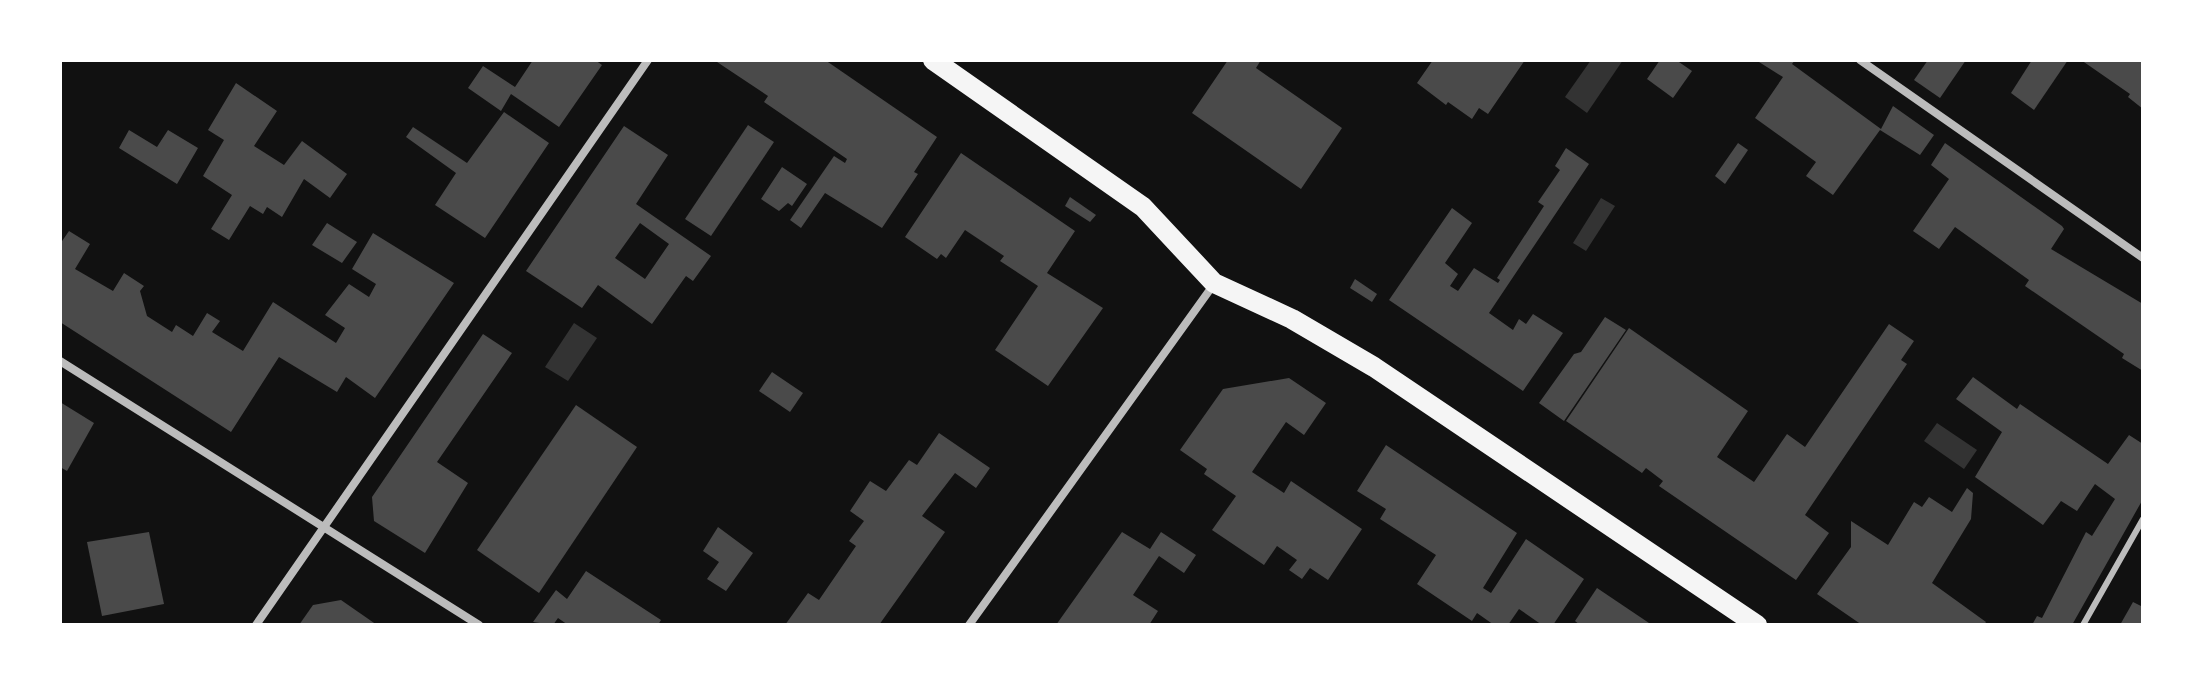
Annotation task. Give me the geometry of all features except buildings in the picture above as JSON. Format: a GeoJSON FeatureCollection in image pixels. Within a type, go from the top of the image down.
{"type":"FeatureCollection","features":[{"type":"Feature","properties":{"kind":"main road"},"geometry":{"type":"LineString","coordinates":[[933,60],[1143,207],[1214,283],[1292,319],[1374,367],[1750,623]]}},
{"type":"Feature","properties":{"kind":"street"},"geometry":{"type":"LineString","coordinates":[[256,625],[648,60]]}},
{"type":"Feature","properties":{"kind":"street"},"geometry":{"type":"LineString","coordinates":[[1860,60],[2143,258]]}},
{"type":"Feature","properties":{"kind":"street"},"geometry":{"type":"LineString","coordinates":[[969,625],[1214,283]]}},
{"type":"Feature","properties":{"kind":"street"},"geometry":{"type":"LineString","coordinates":[[60,361],[479,625]]}},
{"type":"Feature","properties":{"kind":"lane"},"geometry":{"type":"LineString","coordinates":[[2083,625],[2143,519]]}},
{"type":"Feature","properties":{"kind":"shaded area"},"geometry":{"type":"Polygon","coordinates":[[[1591,60],[1623,60],[1587,113],[1565,97],[1591,60]]]}},
{"type":"Feature","properties":{"kind":"shaded area"},"geometry":{"type":"Polygon","coordinates":[[[1601,198],[1615,206],[1586,251],[1573,243],[1601,198]]]}},
{"type":"Feature","properties":{"kind":"shaded area"},"geometry":{"type":"Polygon","coordinates":[[[574,323],[597,338],[568,381],[545,367],[574,323]]]}},
{"type":"Feature","properties":{"kind":"shaded area"},"geometry":{"type":"Polygon","coordinates":[[[1937,423],[1977,450],[1964,469],[1924,441],[1937,423]]]}}]}
